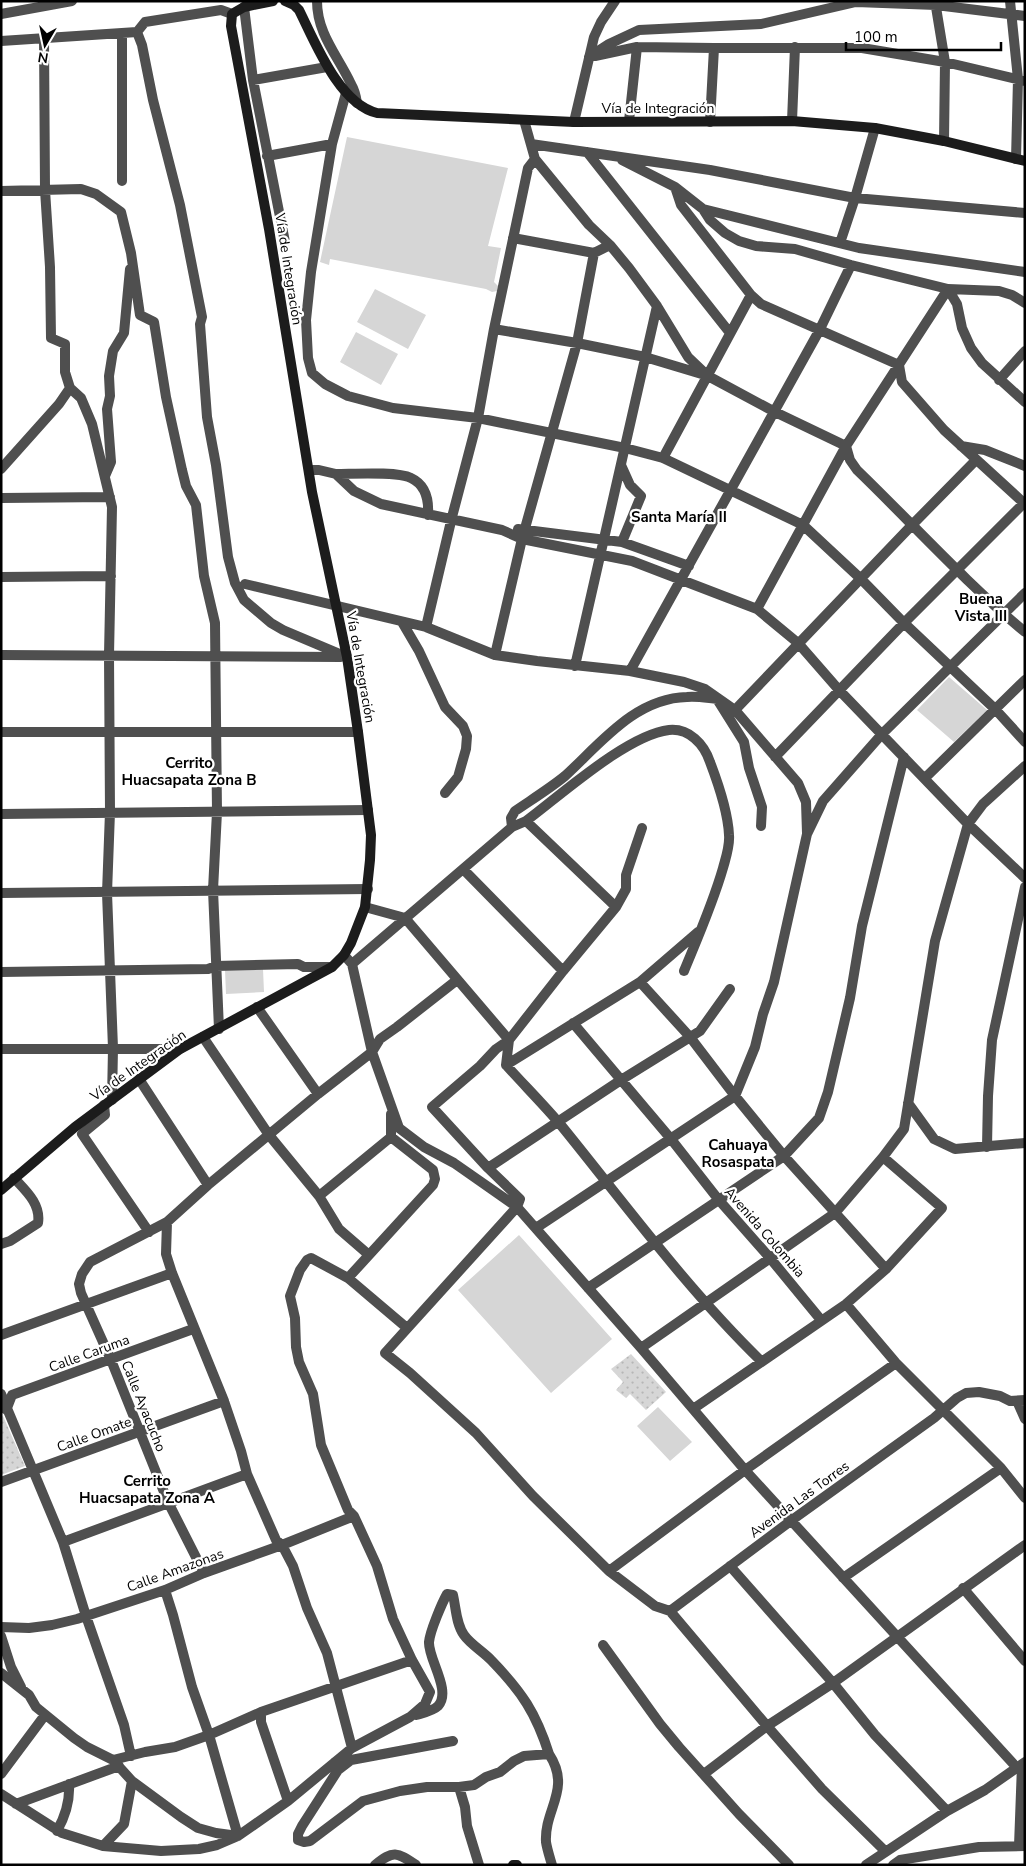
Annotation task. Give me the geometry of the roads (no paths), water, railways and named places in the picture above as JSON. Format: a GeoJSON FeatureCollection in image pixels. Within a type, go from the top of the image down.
{"type":"FeatureCollection","features":[{"type":"Feature","properties":{"kind":"main road"},"geometry":{"type":"LineString","coordinates":[[232,14],[244,7],[273,1]]}},
{"type":"Feature","properties":{"kind":"main road","name":"Vía de Integración"},"geometry":{"type":"LineString","coordinates":[[292,2],[299,10],[327,67],[346,93],[366,109],[377,113],[574,122],[792,121],[875,128],[944,141],[1021,160]]}},
{"type":"Feature","properties":{"kind":"main road","name":"Vía de Integración"},"geometry":{"type":"LineString","coordinates":[[1,1190],[75,1127],[180,1049],[332,967],[344,955],[359,925],[365,907],[368,890],[371,834],[358,732],[337,605],[309,470],[269,228],[231,26],[232,14]]}},
{"type":"Feature","properties":{"kind":"street"},"geometry":{"type":"LineString","coordinates":[[1,14],[72,1]]}},
{"type":"Feature","properties":{"kind":"street"},"geometry":{"type":"LineString","coordinates":[[317,1],[317,13],[325,38],[352,85],[357,102]]}},
{"type":"Feature","properties":{"kind":"street"},"geometry":{"type":"LineString","coordinates":[[574,122],[594,37],[601,22],[615,1]]}},
{"type":"Feature","properties":{"kind":"street"},"geometry":{"type":"LineString","coordinates":[[1010,1],[1021,80],[1021,160]]}},
{"type":"Feature","properties":{"kind":"street"},"geometry":{"type":"LineString","coordinates":[[590,57],[609,44],[639,30],[761,24],[856,2],[935,3],[1025,16]]}},
{"type":"Feature","properties":{"kind":"street"},"geometry":{"type":"LineString","coordinates":[[935,3],[945,62],[944,141]]}},
{"type":"Feature","properties":{"kind":"street"},"geometry":{"type":"LineString","coordinates":[[244,7],[253,80],[285,242]]}},
{"type":"Feature","properties":{"kind":"street"},"geometry":{"type":"LineString","coordinates":[[1,41],[137,32],[146,22],[221,10],[232,14]]}},
{"type":"Feature","properties":{"kind":"street"},"geometry":{"type":"LineString","coordinates":[[122,32],[122,181]]}},
{"type":"Feature","properties":{"kind":"street"},"geometry":{"type":"LineString","coordinates":[[137,32],[142,45],[153,100],[180,205],[202,317],[200,324],[207,417],[216,464],[228,556],[235,583],[244,600],[271,623],[346,657]]}},
{"type":"Feature","properties":{"kind":"street"},"geometry":{"type":"LineString","coordinates":[[44,38],[46,190],[51,338],[65,344],[65,372],[70,388],[81,398],[92,424],[112,507],[109,655],[110,812],[107,893],[113,1048],[105,1115],[82,1134],[149,1232]]}},
{"type":"Feature","properties":{"kind":"street"},"geometry":{"type":"LineString","coordinates":[[590,57],[637,46],[862,48],[945,62],[1021,80]]}},
{"type":"Feature","properties":{"kind":"street"},"geometry":{"type":"LineString","coordinates":[[629,122],[637,46]]}},
{"type":"Feature","properties":{"kind":"street"},"geometry":{"type":"LineString","coordinates":[[792,121],[795,47]]}},
{"type":"Feature","properties":{"kind":"street"},"geometry":{"type":"LineString","coordinates":[[710,122],[714,48]]}},
{"type":"Feature","properties":{"kind":"street"},"geometry":{"type":"LineString","coordinates":[[253,80],[327,67]]}},
{"type":"Feature","properties":{"kind":"street"},"geometry":{"type":"LineString","coordinates":[[346,93],[332,144],[314,253],[306,320],[308,358],[312,373],[324,384],[348,396],[393,408],[478,418],[624,448],[663,458],[803,526],[950,665],[995,709],[1025,742]]}},
{"type":"Feature","properties":{"kind":"street"},"geometry":{"type":"LineString","coordinates":[[524,120],[535,159],[589,225],[610,246],[657,306],[688,357],[708,376]]}},
{"type":"Feature","properties":{"kind":"street"},"geometry":{"type":"LineString","coordinates":[[840,243],[875,128]]}},
{"type":"Feature","properties":{"kind":"street"},"geometry":{"type":"LineString","coordinates":[[267,156],[332,144]]}},
{"type":"Feature","properties":{"kind":"street"},"geometry":{"type":"LineString","coordinates":[[531,144],[710,170],[855,198],[1025,213]]}},
{"type":"Feature","properties":{"kind":"street"},"geometry":{"type":"LineString","coordinates":[[587,152],[730,333]]}},
{"type":"Feature","properties":{"kind":"street"},"geometry":{"type":"LineString","coordinates":[[615,156],[675,187],[703,209],[710,220],[739,241],[756,246],[795,248],[851,265],[948,289],[999,290],[1025,303]]}},
{"type":"Feature","properties":{"kind":"street"},"geometry":{"type":"LineString","coordinates":[[426,627],[451,520],[478,418],[494,329],[528,168],[535,159]]}},
{"type":"Feature","properties":{"kind":"street"},"geometry":{"type":"LineString","coordinates":[[675,187],[681,205],[751,295],[761,304],[899,366]]}},
{"type":"Feature","properties":{"kind":"street"},"geometry":{"type":"LineString","coordinates":[[1,191],[81,189],[96,194],[121,212],[132,253],[140,315],[154,322],[168,405],[182,470],[186,486],[196,504],[204,576],[215,623],[217,812],[212,890],[219,1029]]}},
{"type":"Feature","properties":{"kind":"street"},"geometry":{"type":"LineString","coordinates":[[703,209],[859,248],[1025,272]]}},
{"type":"Feature","properties":{"kind":"street"},"geometry":{"type":"LineString","coordinates":[[513,238],[594,253],[610,246]]}},
{"type":"Feature","properties":{"kind":"street"},"geometry":{"type":"LineString","coordinates":[[105,476],[110,462],[107,409],[110,396],[109,376],[113,351],[124,333],[132,253]]}},
{"type":"Feature","properties":{"kind":"street"},"geometry":{"type":"LineString","coordinates":[[495,655],[523,534],[577,343],[594,253]]}},
{"type":"Feature","properties":{"kind":"street"},"geometry":{"type":"LineString","coordinates":[[630,671],[775,412],[819,331],[851,265]]}},
{"type":"Feature","properties":{"kind":"street"},"geometry":{"type":"LineString","coordinates":[[757,609],[846,446],[948,289]]}},
{"type":"Feature","properties":{"kind":"street"},"geometry":{"type":"LineString","coordinates":[[948,289],[957,304],[962,328],[971,348],[982,363],[1025,402]]}},
{"type":"Feature","properties":{"kind":"street"},"geometry":{"type":"LineString","coordinates":[[663,458],[751,295]]}},
{"type":"Feature","properties":{"kind":"street"},"geometry":{"type":"LineString","coordinates":[[575,666],[657,306]]}},
{"type":"Feature","properties":{"kind":"street"},"geometry":{"type":"LineString","coordinates":[[494,329],[577,343],[645,358],[708,376],[775,412],[846,446],[850,460],[857,470],[957,570],[1003,614],[1025,632]]}},
{"type":"Feature","properties":{"kind":"street"},"geometry":{"type":"LineString","coordinates":[[999,380],[1025,351]]}},
{"type":"Feature","properties":{"kind":"street"},"geometry":{"type":"LineString","coordinates":[[775,757],[904,623],[1024,504],[944,430],[902,382],[899,366]]}},
{"type":"Feature","properties":{"kind":"street"},"geometry":{"type":"LineString","coordinates":[[1,469],[59,404],[70,388]]}},
{"type":"Feature","properties":{"kind":"street"},"geometry":{"type":"LineString","coordinates":[[961,446],[985,450],[1025,466]]}},
{"type":"Feature","properties":{"kind":"street"},"geometry":{"type":"LineString","coordinates":[[735,710],[798,642],[976,460]]}},
{"type":"Feature","properties":{"kind":"street"},"geometry":{"type":"LineString","coordinates":[[621,466],[630,485],[641,496],[622,542]]}},
{"type":"Feature","properties":{"kind":"street"},"geometry":{"type":"LineString","coordinates":[[309,470],[336,474],[410,477],[419,483],[427,494],[428,514]]}},
{"type":"Feature","properties":{"kind":"street"},"geometry":{"type":"LineString","coordinates":[[336,474],[354,491],[382,504],[523,534],[600,555],[632,561],[757,609],[798,642],[839,690],[968,824],[1025,878]]}},
{"type":"Feature","properties":{"kind":"street"},"geometry":{"type":"LineString","coordinates":[[1,498],[110,497]]}},
{"type":"Feature","properties":{"kind":"street"},"geometry":{"type":"LineString","coordinates":[[523,534],[604,539],[622,542],[689,566]]}},
{"type":"Feature","properties":{"kind":"street"},"geometry":{"type":"LineString","coordinates":[[1,576],[111,576]]}},
{"type":"Feature","properties":{"kind":"street"},"geometry":{"type":"LineString","coordinates":[[245,584],[426,627],[495,655],[575,666],[630,671],[684,682],[705,689],[735,710],[798,783],[806,802],[807,834]]}},
{"type":"Feature","properties":{"kind":"street"},"geometry":{"type":"LineString","coordinates":[[536,1228],[735,1096],[754,1047],[774,982],[807,834],[823,802],[882,734],[1025,593]]}},
{"type":"Feature","properties":{"kind":"street"},"geometry":{"type":"LineString","coordinates":[[402,622],[419,651],[445,707],[463,726],[466,736],[466,749],[458,777],[445,793]]}},
{"type":"Feature","properties":{"kind":"street"},"geometry":{"type":"LineString","coordinates":[[1,655],[346,657]]}},
{"type":"Feature","properties":{"kind":"street"},"geometry":{"type":"LineString","coordinates":[[925,778],[1025,680]]}},
{"type":"Feature","properties":{"kind":"street"},"geometry":{"type":"LineString","coordinates":[[512,827],[511,818],[515,811],[562,778],[620,724],[640,711],[674,698],[687,696],[717,699]]}},
{"type":"Feature","properties":{"kind":"street"},"geometry":{"type":"LineString","coordinates":[[717,699],[744,742],[749,768],[762,807],[760,826]]}},
{"type":"Feature","properties":{"kind":"street"},"geometry":{"type":"LineString","coordinates":[[1,732],[216,730],[358,732]]}},
{"type":"Feature","properties":{"kind":"street"},"geometry":{"type":"LineString","coordinates":[[352,964],[512,827],[526,821],[618,752],[641,739],[670,730],[689,734],[700,741],[708,754],[716,778],[729,836],[729,847],[716,891],[684,971]]}},
{"type":"Feature","properties":{"kind":"street"},"geometry":{"type":"LineString","coordinates":[[588,1288],[784,1156],[819,1118],[828,1092],[850,998],[862,926],[904,757]]}},
{"type":"Feature","properties":{"kind":"street"},"geometry":{"type":"LineString","coordinates":[[641,1348],[835,1212],[883,1157],[904,1129],[936,941],[968,824],[983,804],[1025,766]]}},
{"type":"Feature","properties":{"kind":"street"},"geometry":{"type":"LineString","coordinates":[[1,814],[368,810]]}},
{"type":"Feature","properties":{"kind":"street"},"geometry":{"type":"LineString","coordinates":[[526,821],[616,907]]}},
{"type":"Feature","properties":{"kind":"street"},"geometry":{"type":"LineString","coordinates":[[642,828],[626,874],[626,889],[616,907],[562,971],[509,1040],[432,1107],[488,1168],[520,1199],[517,1207],[385,1353],[476,1433],[533,1496],[609,1571],[654,1606],[670,1611],[822,1789],[885,1851]]}},
{"type":"Feature","properties":{"kind":"street"},"geometry":{"type":"LineString","coordinates":[[463,868],[562,971]]}},
{"type":"Feature","properties":{"kind":"street"},"geometry":{"type":"LineString","coordinates":[[987,1147],[992,1040],[1025,887]]}},
{"type":"Feature","properties":{"kind":"street"},"geometry":{"type":"LineString","coordinates":[[1,893],[368,890]]}},
{"type":"Feature","properties":{"kind":"street"},"geometry":{"type":"LineString","coordinates":[[365,907],[405,918],[509,1040],[506,1065],[558,1122],[706,1302],[740,1341],[761,1361]]}},
{"type":"Feature","properties":{"kind":"street"},"geometry":{"type":"LineString","coordinates":[[506,1065],[640,982],[700,930]]}},
{"type":"Feature","properties":{"kind":"street"},"geometry":{"type":"LineString","coordinates":[[344,955],[352,964],[372,1052],[399,1128],[412,1139],[435,1154],[454,1163],[517,1207],[745,1470],[896,1636],[1021,1765],[1022,1846],[979,1846],[900,1860],[893,1865]]}},
{"type":"Feature","properties":{"kind":"street"},"geometry":{"type":"LineString","coordinates":[[1,972],[208,969],[216,966],[298,964],[332,967]]}},
{"type":"Feature","properties":{"kind":"street","name":"Calle Ayacucho"},"geometry":{"type":"LineString","coordinates":[[204,1573],[168,1502],[111,1360],[80,1294],[79,1284],[82,1274],[90,1262],[167,1222],[318,1094],[372,1052],[380,1038],[398,1027],[457,980]]}},
{"type":"Feature","properties":{"kind":"street"},"geometry":{"type":"LineString","coordinates":[[640,982],[690,1037],[784,1156],[886,1269]]}},
{"type":"Feature","properties":{"kind":"street"},"geometry":{"type":"LineString","coordinates":[[488,1168],[621,1080],[700,1031],[730,989]]}},
{"type":"Feature","properties":{"kind":"street"},"geometry":{"type":"LineString","coordinates":[[257,1007],[318,1094]]}},
{"type":"Feature","properties":{"kind":"street","name":"Avenida Colombia"},"geometry":{"type":"LineString","coordinates":[[573,1023],[670,1138],[718,1199],[821,1320]]}},
{"type":"Feature","properties":{"kind":"street"},"geometry":{"type":"LineString","coordinates":[[203,1037],[269,1135],[319,1196],[339,1229],[369,1255]]}},
{"type":"Feature","properties":{"kind":"street"},"geometry":{"type":"LineString","coordinates":[[1,1049],[180,1049]]}},
{"type":"Feature","properties":{"kind":"street"},"geometry":{"type":"LineString","coordinates":[[139,1079],[208,1186]]}},
{"type":"Feature","properties":{"kind":"street"},"geometry":{"type":"LineString","coordinates":[[908,1103],[934,1139],[955,1149],[1025,1143]]}},
{"type":"Feature","properties":{"kind":"street"},"geometry":{"type":"LineString","coordinates":[[319,1196],[390,1137],[391,1106]]}},
{"type":"Feature","properties":{"kind":"street"},"geometry":{"type":"LineString","coordinates":[[348,1278],[433,1185],[435,1179],[433,1170],[390,1137]]}},
{"type":"Feature","properties":{"kind":"street"},"geometry":{"type":"LineString","coordinates":[[694,1409],[846,1304],[886,1269],[942,1208],[883,1157]]}},
{"type":"Feature","properties":{"kind":"street"},"geometry":{"type":"LineString","coordinates":[[1,1244],[10,1241],[38,1223],[39,1216],[33,1201],[14,1178]]}},
{"type":"Feature","properties":{"kind":"street"},"geometry":{"type":"LineString","coordinates":[[167,1222],[166,1254],[172,1273],[193,1329],[224,1401],[247,1474],[276,1540],[282,1545],[293,1566],[307,1608],[327,1653],[352,1748]]}},
{"type":"Feature","properties":{"kind":"street"},"geometry":{"type":"LineString","coordinates":[[407,1328],[348,1278],[311,1258],[307,1260],[300,1270],[290,1296],[295,1318],[296,1347],[299,1362],[314,1394],[322,1446],[348,1510],[354,1516],[377,1566],[393,1619],[412,1660],[430,1692],[425,1704],[410,1717]]}},
{"type":"Feature","properties":{"kind":"street"},"geometry":{"type":"LineString","coordinates":[[1,1335],[172,1273]]}},
{"type":"Feature","properties":{"kind":"street"},"geometry":{"type":"LineString","coordinates":[[846,1304],[896,1363],[1001,1468],[1025,1498]]}},
{"type":"Feature","properties":{"kind":"street","name":"Calle Caruma"},"geometry":{"type":"LineString","coordinates":[[4,1409],[12,1395],[193,1329]]}},
{"type":"Feature","properties":{"kind":"street"},"geometry":{"type":"LineString","coordinates":[[609,1571],[745,1470],[896,1363]]}},
{"type":"Feature","properties":{"kind":"street","name":"Avenida Las Torres"},"geometry":{"type":"LineString","coordinates":[[670,1611],[945,1410],[957,1398],[966,1393],[979,1392],[1021,1401]]}},
{"type":"Feature","properties":{"kind":"street"},"geometry":{"type":"LineString","coordinates":[[1,1394],[4,1409],[33,1470],[63,1542],[86,1616],[124,1725],[131,1756]]}},
{"type":"Feature","properties":{"kind":"street","name":"Calle Omate"},"geometry":{"type":"LineString","coordinates":[[1,1482],[224,1401]]}},
{"type":"Feature","properties":{"kind":"street"},"geometry":{"type":"LineString","coordinates":[[1021,1401],[1025,1419]]}},
{"type":"Feature","properties":{"kind":"street"},"geometry":{"type":"LineString","coordinates":[[843,1578],[1001,1468]]}},
{"type":"Feature","properties":{"kind":"street"},"geometry":{"type":"LineString","coordinates":[[63,1542],[247,1474]]}},
{"type":"Feature","properties":{"kind":"street","name":"Calle Amazonas"},"geometry":{"type":"LineString","coordinates":[[1,1626],[29,1628],[52,1625],[86,1616],[165,1590],[204,1573],[282,1545],[354,1516]]}},
{"type":"Feature","properties":{"kind":"street"},"geometry":{"type":"LineString","coordinates":[[704,1774],[767,1726],[833,1683],[1025,1545]]}},
{"type":"Feature","properties":{"kind":"street"},"geometry":{"type":"LineString","coordinates":[[730,1566],[833,1683],[875,1735],[948,1811]]}},
{"type":"Feature","properties":{"kind":"street"},"geometry":{"type":"LineString","coordinates":[[963,1588],[1025,1661]]}},
{"type":"Feature","properties":{"kind":"street"},"geometry":{"type":"LineString","coordinates":[[165,1590],[192,1687],[238,1836]]}},
{"type":"Feature","properties":{"kind":"street"},"geometry":{"type":"LineString","coordinates":[[549,1754],[524,1756],[500,1772],[474,1784],[459,1787],[427,1787],[400,1791],[363,1801],[310,1841],[298,1840],[298,1834],[302,1826],[336,1766],[352,1748],[410,1717],[437,1706],[443,1698],[442,1686],[429,1642],[447,1594],[453,1595],[459,1625],[464,1636],[491,1660],[518,1690],[534,1714],[549,1754],[554,1761],[558,1776],[556,1796],[550,1816],[546,1841],[552,1865]]}},
{"type":"Feature","properties":{"kind":"street"},"geometry":{"type":"LineString","coordinates":[[1,1636],[22,1690]]}},
{"type":"Feature","properties":{"kind":"street"},"geometry":{"type":"LineString","coordinates":[[603,1645],[660,1724],[739,1814],[789,1865]]}},
{"type":"Feature","properties":{"kind":"street"},"geometry":{"type":"LineString","coordinates":[[16,1804],[69,1784],[131,1756],[175,1747],[261,1712],[412,1660]]}},
{"type":"Feature","properties":{"kind":"street"},"geometry":{"type":"LineString","coordinates":[[3,1676],[29,1695],[36,1707],[45,1715],[87,1747],[116,1763],[132,1781],[198,1828],[238,1836]]}},
{"type":"Feature","properties":{"kind":"street"},"geometry":{"type":"LineString","coordinates":[[261,1712],[261,1722],[288,1801]]}},
{"type":"Feature","properties":{"kind":"street"},"geometry":{"type":"LineString","coordinates":[[1,1774],[45,1715]]}},
{"type":"Feature","properties":{"kind":"street"},"geometry":{"type":"LineString","coordinates":[[1,1794],[57,1831],[103,1846],[143,1850],[177,1850],[217,1845],[238,1836],[336,1766],[351,1760],[453,1741]]}},
{"type":"Feature","properties":{"kind":"street"},"geometry":{"type":"LineString","coordinates":[[866,1865],[1021,1765]]}},
{"type":"Feature","properties":{"kind":"street"},"geometry":{"type":"LineString","coordinates":[[103,1846],[124,1824],[132,1781]]}},
{"type":"Feature","properties":{"kind":"street"},"geometry":{"type":"LineString","coordinates":[[57,1831],[70,1793],[69,1784]]}},
{"type":"Feature","properties":{"kind":"street"},"geometry":{"type":"LineString","coordinates":[[459,1787],[465,1807],[467,1826],[479,1865]]}},
{"type":"Feature","properties":{"kind":"street"},"geometry":{"type":"LineString","coordinates":[[375,1865],[387,1855],[396,1853],[416,1865]]}},
{"type":"Feature","properties":{"kind":"district","name":"Santa María II"},"geometry":{"type":"Point","coordinates":[679,517]}},
{"type":"Feature","properties":{"kind":"district","name":"Buena Vista III"},"geometry":{"type":"Point","coordinates":[981,608]}},
{"type":"Feature","properties":{"kind":"district","name":"Cerrito Huacsapata Zona B"},"geometry":{"type":"Point","coordinates":[189,772]}},
{"type":"Feature","properties":{"kind":"district","name":"Cahuaya Rosaspata"},"geometry":{"type":"Point","coordinates":[738,1154]}},
{"type":"Feature","properties":{"kind":"district","name":"Cerrito Huacsapata Zona A"},"geometry":{"type":"Point","coordinates":[147,1490]}}]}
